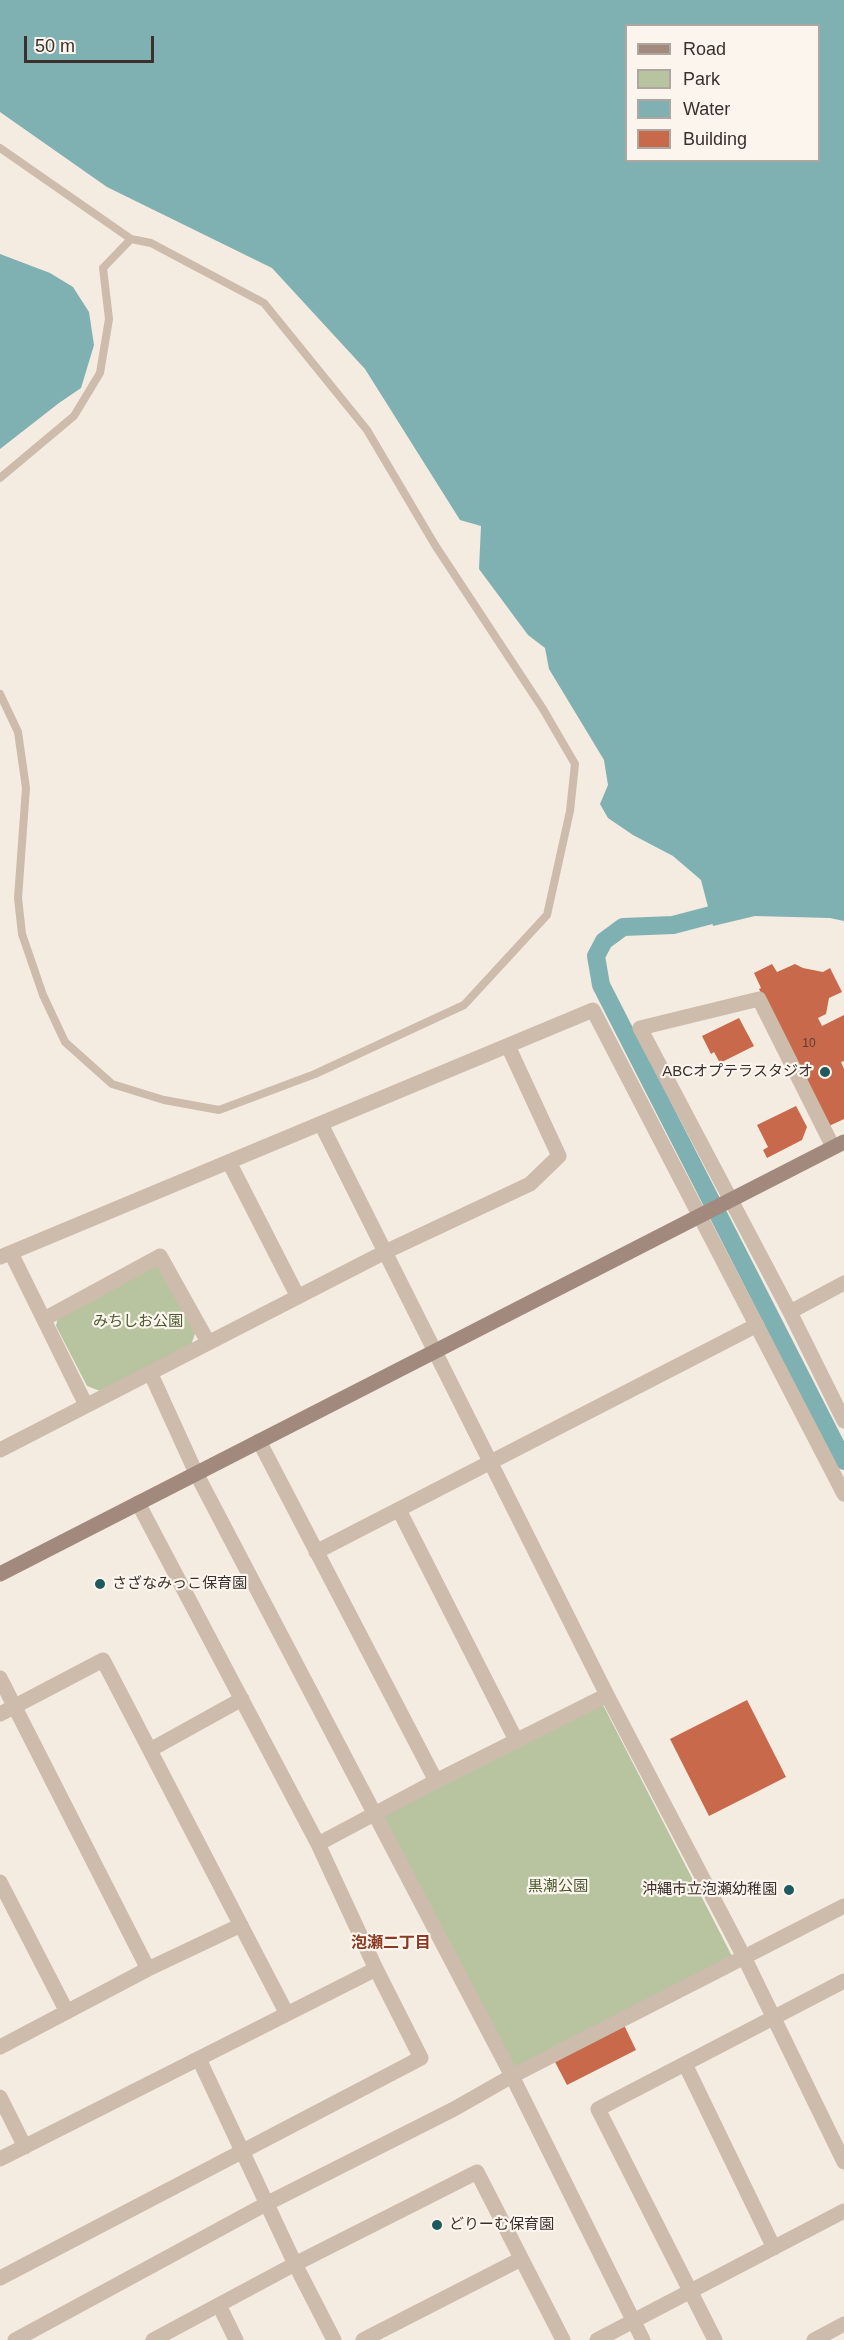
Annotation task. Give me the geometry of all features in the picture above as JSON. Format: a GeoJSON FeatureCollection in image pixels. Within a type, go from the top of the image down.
{"type":"FeatureCollection","features":[{"type":"Feature","properties":{"kind":"street"},"geometry":{"type":"LineString","coordinates":[[0,1574],[726,1203],[838,1144],[759,999],[640,1028],[726,1203],[790,1312],[844,1421]]}},
{"type":"Feature","properties":{"kind":"street"},"geometry":{"type":"LineString","coordinates":[[86,1405],[44,1318],[6,1255],[593,1010],[703,1214],[844,1494]]}},
{"type":"Feature","properties":{"kind":"street"},"geometry":{"type":"LineString","coordinates":[[0,1450],[386,1252],[530,1184],[559,1156],[508,1046]]}},
{"type":"Feature","properties":{"kind":"street"},"geometry":{"type":"LineString","coordinates":[[321,1124],[607,1695],[744,1957],[844,2162]]}},
{"type":"Feature","properties":{"kind":"street"},"geometry":{"type":"LineString","coordinates":[[229,1162],[298,1297]]}},
{"type":"Feature","properties":{"kind":"street"},"geometry":{"type":"LineString","coordinates":[[44,1318],[160,1256],[208,1342]]}},
{"type":"Feature","properties":{"kind":"street"},"geometry":{"type":"LineString","coordinates":[[790,1312],[844,1283]]}},
{"type":"Feature","properties":{"kind":"street"},"geometry":{"type":"LineString","coordinates":[[316,1552],[757,1325]]}},
{"type":"Feature","properties":{"kind":"street"},"geometry":{"type":"LineString","coordinates":[[150,1372],[196,1473],[512,2076],[643,2340]]}},
{"type":"Feature","properties":{"kind":"street"},"geometry":{"type":"LineString","coordinates":[[259,1441],[436,1781]]}},
{"type":"Feature","properties":{"kind":"street"},"geometry":{"type":"LineString","coordinates":[[0,2278],[421,2058],[376,1969],[318,1844],[138,1503]]}},
{"type":"Feature","properties":{"kind":"street"},"geometry":{"type":"LineString","coordinates":[[399,1510],[516,1740]]}},
{"type":"Feature","properties":{"kind":"street"},"geometry":{"type":"LineString","coordinates":[[0,1714],[103,1660],[287,2014]]}},
{"type":"Feature","properties":{"kind":"street"},"geometry":{"type":"LineString","coordinates":[[0,1678],[148,1969]]}},
{"type":"Feature","properties":{"kind":"street"},"geometry":{"type":"LineString","coordinates":[[318,1844],[436,1781],[607,1695]]}},
{"type":"Feature","properties":{"kind":"street"},"geometry":{"type":"LineString","coordinates":[[150,1750],[242,1700]]}},
{"type":"Feature","properties":{"kind":"street"},"geometry":{"type":"LineString","coordinates":[[0,1882],[67,2012]]}},
{"type":"Feature","properties":{"kind":"street"},"geometry":{"type":"LineString","coordinates":[[15,2340],[266,2204],[844,1906]]}},
{"type":"Feature","properties":{"kind":"street"},"geometry":{"type":"LineString","coordinates":[[0,2047],[148,1969],[241,1924]]}},
{"type":"Feature","properties":{"kind":"street"},"geometry":{"type":"LineString","coordinates":[[0,2159],[376,1969]]}},
{"type":"Feature","properties":{"kind":"street"},"geometry":{"type":"LineString","coordinates":[[715,2340],[598,2109],[844,1981]]}},
{"type":"Feature","properties":{"kind":"street"},"geometry":{"type":"LineString","coordinates":[[199,2059],[266,2204],[334,2340]]}},
{"type":"Feature","properties":{"kind":"street"},"geometry":{"type":"LineString","coordinates":[[685,2064],[774,2248]]}},
{"type":"Feature","properties":{"kind":"street"},"geometry":{"type":"LineString","coordinates":[[0,2097],[25,2147]]}},
{"type":"Feature","properties":{"kind":"street"},"geometry":{"type":"LineString","coordinates":[[153,2340],[295,2264],[477,2172],[563,2340]]}},
{"type":"Feature","properties":{"kind":"street"},"geometry":{"type":"LineString","coordinates":[[597,2340],[844,2211]]}},
{"type":"Feature","properties":{"kind":"street"},"geometry":{"type":"LineString","coordinates":[[363,2340],[521,2259]]}},
{"type":"Feature","properties":{"kind":"street"},"geometry":{"type":"LineString","coordinates":[[219,2305],[236,2340]]}},
{"type":"Feature","properties":{"kind":"street"},"geometry":{"type":"LineString","coordinates":[[822,2338],[844,2324]]}},
{"type":"Feature","properties":{"kind":"lane"},"geometry":{"type":"LineString","coordinates":[[0,148],[131,239],[151,243],[264,303],[367,430],[435,545],[543,709],[575,764],[570,811],[547,915],[464,1005],[315,1074],[219,1110],[164,1100],[112,1084],[65,1042],[43,995],[22,934],[18,898],[26,788],[18,732],[0,694]]}},
{"type":"Feature","properties":{"kind":"lane"},"geometry":{"type":"LineString","coordinates":[[0,478],[74,416],[100,373],[109,319],[103,268],[131,239]]}},
{"type":"Feature","properties":{"kind":"green space","name":"みちしお公園"},"geometry":{"type":"Polygon","coordinates":[[[152,1264],[163,1269],[196,1331],[191,1345],[100,1391],[87,1386],[56,1326],[58,1316],[152,1264]]]}},
{"type":"Feature","properties":{"kind":"green space","name":"黒潮公園"},"geometry":{"type":"Polygon","coordinates":[[[602,1703],[733,1958],[513,2071],[382,1816],[602,1703]]]}},
{"type":"Feature","properties":{"kind":"water"},"geometry":{"type":"Polygon","coordinates":[[[0,0],[844,0],[844,921],[830,918],[755,916],[713,926],[701,880],[673,856],[633,835],[608,818],[600,804],[608,785],[604,760],[549,669],[545,648],[528,635],[479,569],[481,526],[460,520],[365,369],[272,268],[107,187],[0,112],[0,0]]]}},
{"type":"Feature","properties":{"kind":"water"},"geometry":{"type":"Polygon","coordinates":[[[0,254],[50,273],[73,287],[89,312],[94,345],[81,388],[0,449],[0,254]]]}},
{"type":"Feature","properties":{"kind":"building"},"geometry":{"type":"Polygon","coordinates":[[[772,964],[777,972],[795,964],[823,972],[830,968],[842,992],[829,998],[826,1014],[818,1018],[822,1026],[844,1015],[844,1061],[841,1062],[844,1069],[844,1119],[829,1126],[759,989],[761,988],[754,973],[772,964]]]}},
{"type":"Feature","properties":{"kind":"building"},"geometry":{"type":"Polygon","coordinates":[[[739,1018],[754,1046],[720,1063],[714,1052],[711,1054],[702,1036],[739,1018]]]}},
{"type":"Feature","properties":{"kind":"building"},"geometry":{"type":"Polygon","coordinates":[[[796,1106],[807,1127],[802,1140],[767,1158],[763,1150],[768,1147],[757,1125],[796,1106]]]}},
{"type":"Feature","properties":{"kind":"building"},"geometry":{"type":"Polygon","coordinates":[[[747,1700],[786,1777],[709,1816],[670,1739],[747,1700]]]}},
{"type":"Feature","properties":{"kind":"building"},"geometry":{"type":"Polygon","coordinates":[[[624,2025],[636,2050],[567,2085],[554,2060],[624,2025]]]}},
{"type":"Feature","properties":{"kind":"waterway"},"geometry":{"type":"LineString","coordinates":[[715,914],[673,925],[623,927],[604,941],[596,956],[601,985],[844,1461]]}},
{"type":"Feature","properties":{"kind":"place","name":"ABCオプテラスタジオ"},"geometry":{"type":"Point","coordinates":[825,1072]}},
{"type":"Feature","properties":{"kind":"place","name":"さざなみっこ保育園"},"geometry":{"type":"Point","coordinates":[100,1584]}},
{"type":"Feature","properties":{"kind":"place","name":"沖縄市立泡瀬幼稚園"},"geometry":{"type":"Point","coordinates":[789,1890]}},
{"type":"Feature","properties":{"kind":"place","name":"どりーむ保育園"},"geometry":{"type":"Point","coordinates":[437,2225]}},
{"type":"Feature","properties":{"kind":"district","name":"泡瀬二丁目"},"geometry":{"type":"Point","coordinates":[391,1944]}}]}
